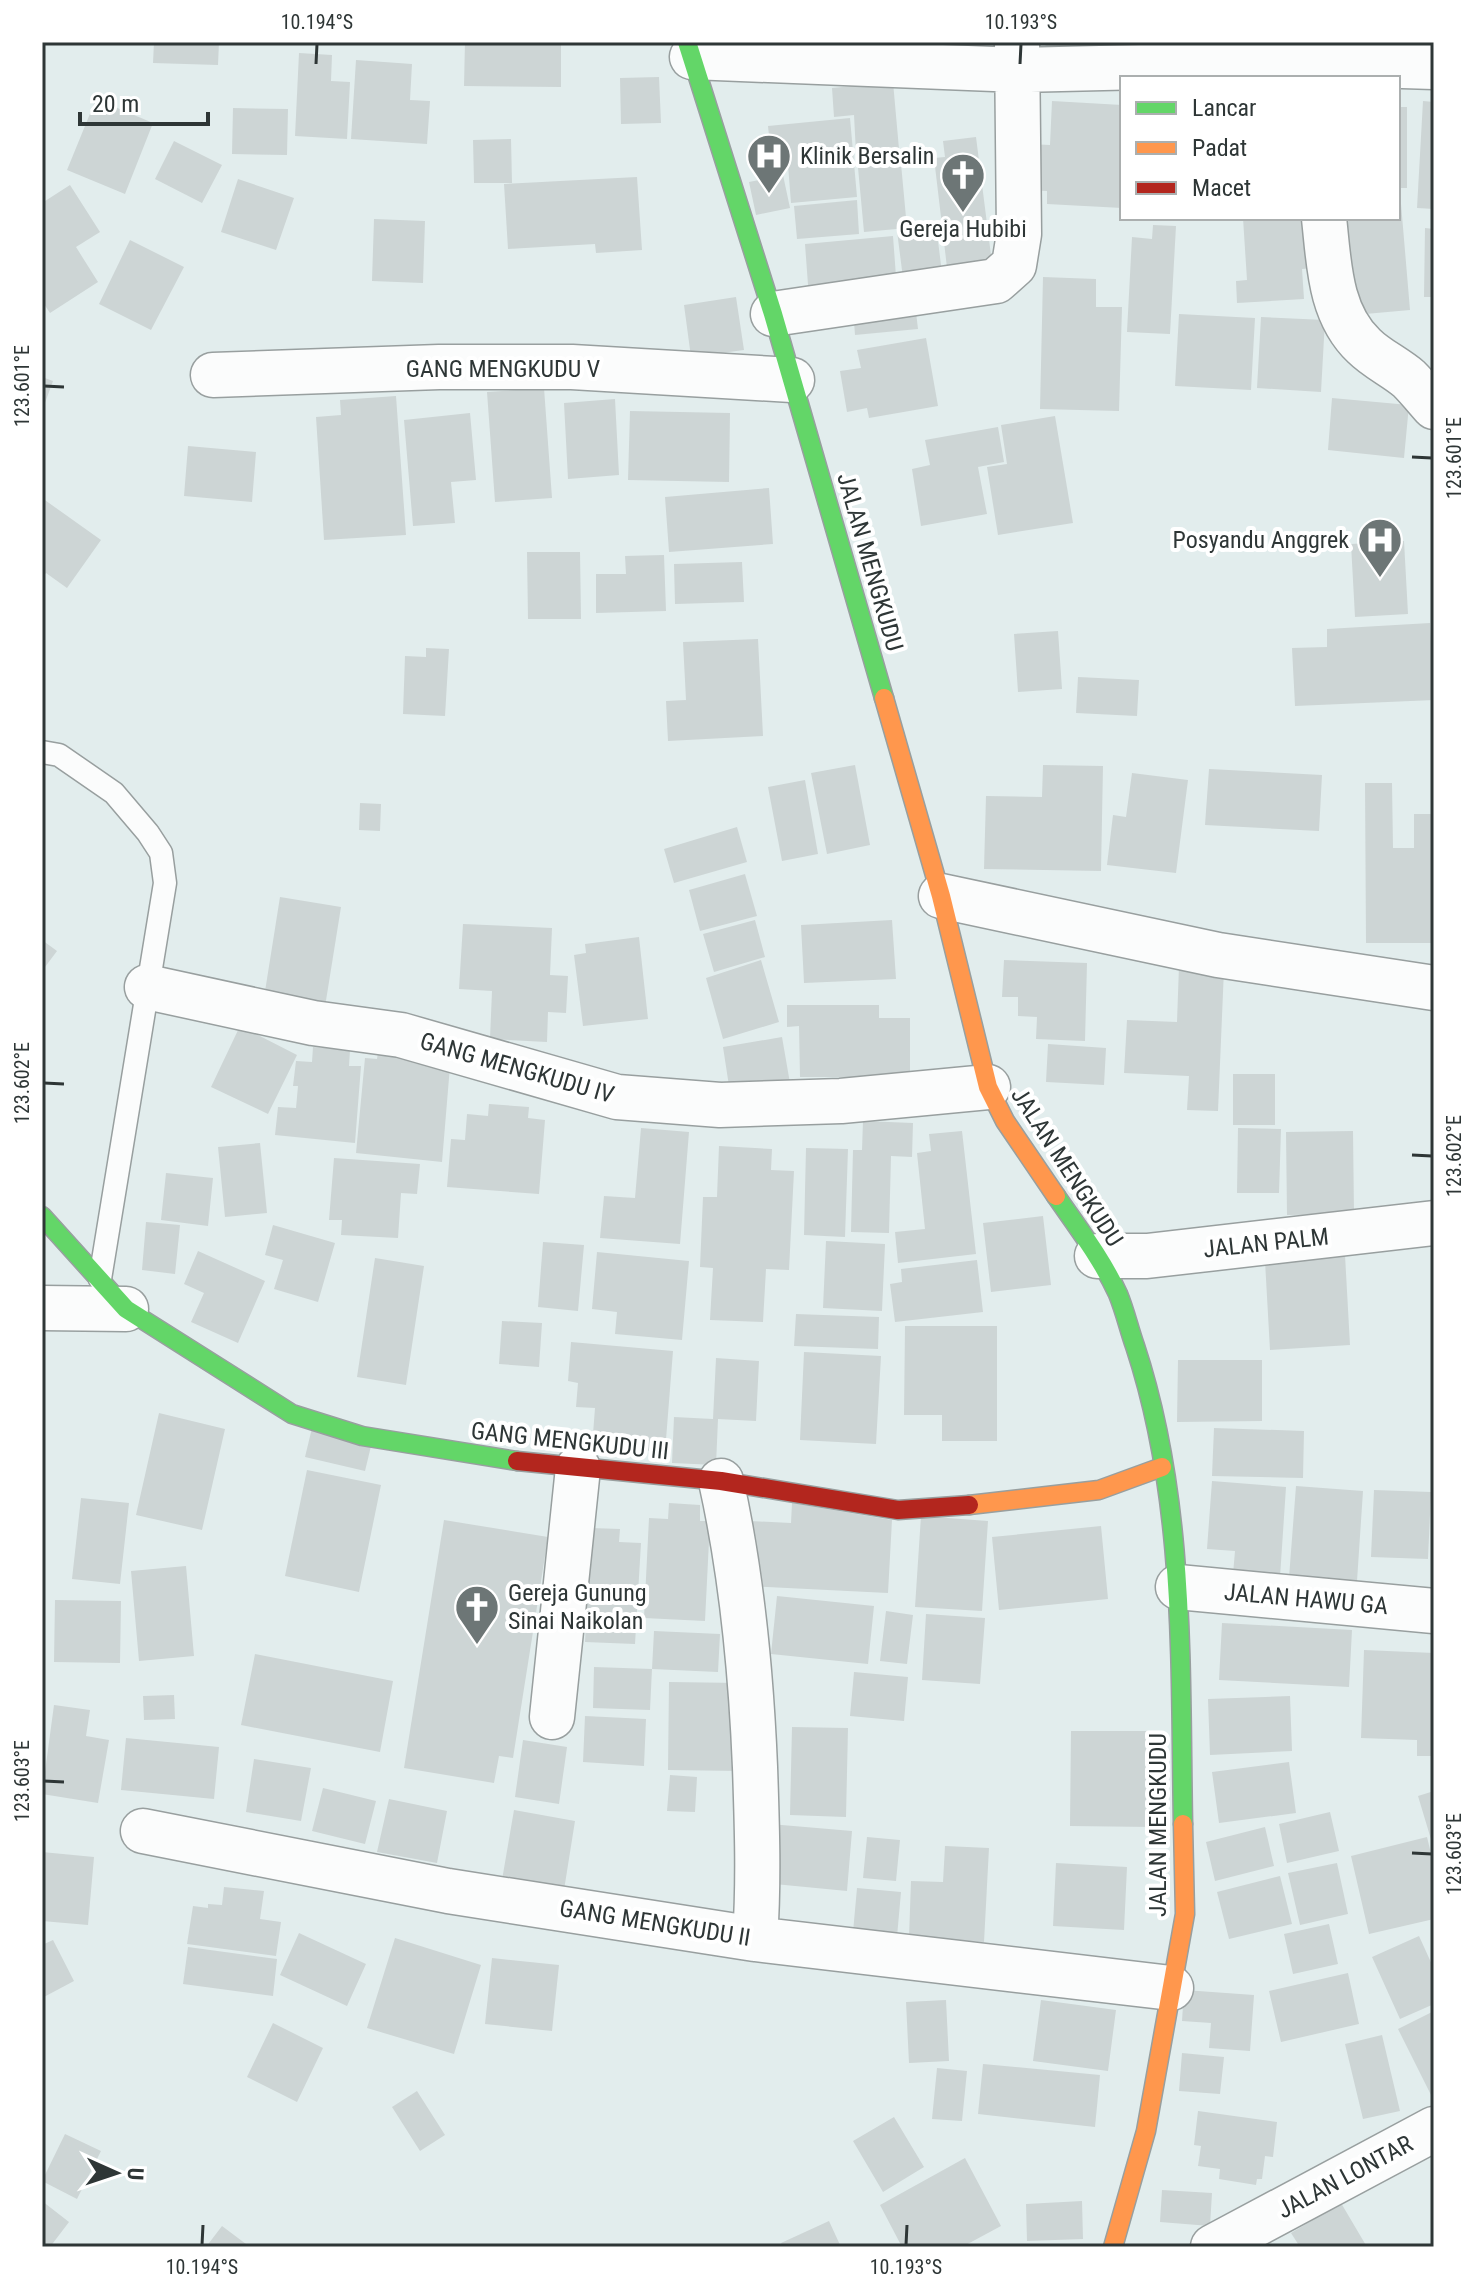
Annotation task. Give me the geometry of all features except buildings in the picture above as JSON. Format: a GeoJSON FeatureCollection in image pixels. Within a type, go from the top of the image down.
{"type":"FeatureCollection","features":[{"type":"Feature","properties":{"kind":"street"},"geometry":{"type":"LineString","coordinates":[[690,50],[1018,56],[1308,71],[1369,53],[1434,67]]}},
{"type":"Feature","properties":{"kind":"street","name":"JALAN MENGKUDU"},"geometry":{"type":"LineString","coordinates":[[690,50],[773,314],[941,896],[988,1087],[1005,1121],[1097,1256],[1118,1295],[1149,1389],[1161,1445],[1178,1587],[1185,1914],[1146,2131],[1113,2247]]}},
{"type":"Feature","properties":{"kind":"street"},"geometry":{"type":"LineString","coordinates":[[773,314],[996,281],[1014,265],[1019,234],[1018,56]]}},
{"type":"Feature","properties":{"kind":"street"},"geometry":{"type":"LineString","coordinates":[[1324,220],[1330,276],[1339,308],[1350,331],[1365,348],[1409,380],[1434,407]]}},
{"type":"Feature","properties":{"kind":"street","name":"GANG MENGKUDU V"},"geometry":{"type":"LineString","coordinates":[[213,375],[439,367],[572,367],[792,380]]}},
{"type":"Feature","properties":{"kind":"street"},"geometry":{"type":"LineString","coordinates":[[941,896],[1218,955],[1434,988]]}},
{"type":"Feature","properties":{"kind":"street","name":"GANG MENGKUDU IV"},"geometry":{"type":"LineString","coordinates":[[147,987],[313,1023],[401,1035],[617,1097],[720,1105],[841,1101],[988,1087]]}},
{"type":"Feature","properties":{"kind":"street","name":"GANG MENGKUDU III"},"geometry":{"type":"LineString","coordinates":[[42,1216],[113,1295],[292,1414],[362,1436],[578,1468],[721,1481],[898,1510],[1099,1490],[1162,1467]]}},
{"type":"Feature","properties":{"kind":"street","name":"JALAN PALM"},"geometry":{"type":"LineString","coordinates":[[1097,1256],[1147,1256],[1434,1223]]}},
{"type":"Feature","properties":{"kind":"street"},"geometry":{"type":"LineString","coordinates":[[42,1308],[113,1295]]}},
{"type":"Feature","properties":{"kind":"street"},"geometry":{"type":"LineString","coordinates":[[552,1717],[578,1468]]}},
{"type":"Feature","properties":{"kind":"street"},"geometry":{"type":"LineString","coordinates":[[721,1481],[734,1539],[752,1697],[759,1875],[755,1939]]}},
{"type":"Feature","properties":{"kind":"street","name":"JALAN HAWU GA"},"geometry":{"type":"LineString","coordinates":[[1178,1587],[1434,1611]]}},
{"type":"Feature","properties":{"kind":"street","name":"GANG MENGKUDU II"},"geometry":{"type":"LineString","coordinates":[[143,1831],[448,1891],[755,1939],[1171,1988]]}},
{"type":"Feature","properties":{"kind":"street","name":"JALAN LONTAR"},"geometry":{"type":"LineString","coordinates":[[1213,2247],[1434,2129]]}},
{"type":"Feature","properties":{"kind":"lane"},"geometry":{"type":"LineString","coordinates":[[42,752],[59,755],[114,793],[161,853],[165,883],[147,987],[113,1295]]}},
{"type":"Feature","properties":{"kind":"traffic: fast"},"geometry":{"type":"LineString","coordinates":[[687,42],[773,314],[884,698]]}},
{"type":"Feature","properties":{"kind":"traffic: fast"},"geometry":{"type":"LineString","coordinates":[[1056,1196],[1097,1256],[1118,1294],[1152,1404],[1164,1463],[1177,1583],[1183,1824]]}},
{"type":"Feature","properties":{"kind":"traffic: fast"},"geometry":{"type":"LineString","coordinates":[[42,1216],[126,1309],[292,1414],[362,1436],[517,1461]]}},
{"type":"Feature","properties":{"kind":"traffic: slow"},"geometry":{"type":"LineString","coordinates":[[884,698],[941,896],[988,1087],[1005,1121],[1056,1196]]}},
{"type":"Feature","properties":{"kind":"traffic: slow"},"geometry":{"type":"LineString","coordinates":[[969,1505],[1099,1490],[1162,1467]]}},
{"type":"Feature","properties":{"kind":"traffic: slow"},"geometry":{"type":"LineString","coordinates":[[1113,2247],[1146,2131],[1185,1914],[1183,1824]]}},
{"type":"Feature","properties":{"kind":"traffic: jam"},"geometry":{"type":"LineString","coordinates":[[517,1461],[721,1481],[898,1510],[969,1505]]}},
{"type":"Feature","properties":{"kind":"place","name":"Klinik Bersalin"},"geometry":{"type":"Point","coordinates":[769,195]}},
{"type":"Feature","properties":{"kind":"place","name":"Gereja Hubibi"},"geometry":{"type":"Point","coordinates":[963,214]}},
{"type":"Feature","properties":{"kind":"place","name":"Posyandu Anggrek"},"geometry":{"type":"Point","coordinates":[1380,579]}},
{"type":"Feature","properties":{"kind":"place","name":"Gereja Gunung Sinai Naikolan"},"geometry":{"type":"Point","coordinates":[477,1646]}}]}
